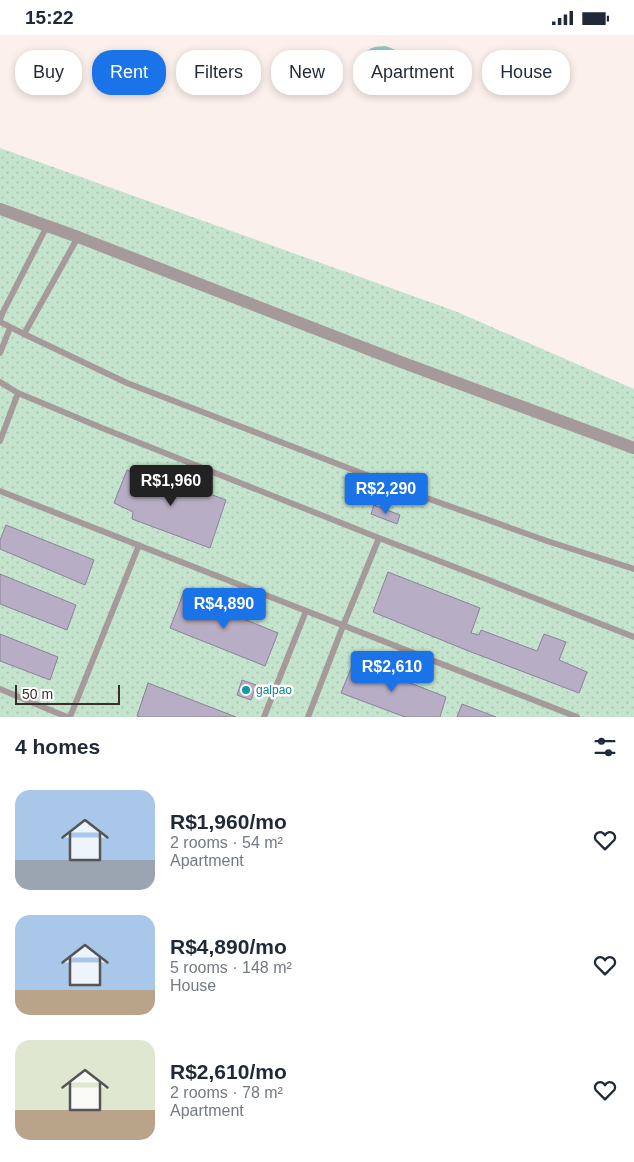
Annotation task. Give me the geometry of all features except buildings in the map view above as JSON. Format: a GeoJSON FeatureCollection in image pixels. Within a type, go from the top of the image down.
{"type":"FeatureCollection","features":[{"type":"Feature","properties":{"kind":"street"},"geometry":{"type":"LineString","coordinates":[[0,209],[78,237],[401,362],[634,448]]}},
{"type":"Feature","properties":{"kind":"lane"},"geometry":{"type":"LineString","coordinates":[[47,226],[3,312],[0,321],[10,328],[127,383],[403,489],[547,541],[634,569]]}},
{"type":"Feature","properties":{"kind":"lane"},"geometry":{"type":"LineString","coordinates":[[24,334],[78,237]]}},
{"type":"Feature","properties":{"kind":"lane"},"geometry":{"type":"LineString","coordinates":[[0,353],[10,328]]}},
{"type":"Feature","properties":{"kind":"lane"},"geometry":{"type":"LineString","coordinates":[[0,382],[18,393],[102,428],[634,637]]}},
{"type":"Feature","properties":{"kind":"lane"},"geometry":{"type":"LineString","coordinates":[[0,441],[18,393]]}},
{"type":"Feature","properties":{"kind":"lane"},"geometry":{"type":"LineString","coordinates":[[0,491],[577,717]]}},
{"type":"Feature","properties":{"kind":"lane"},"geometry":{"type":"LineString","coordinates":[[308,717],[378,538]]}},
{"type":"Feature","properties":{"kind":"lane"},"geometry":{"type":"LineString","coordinates":[[0,689],[69,717],[139,545]]}},
{"type":"Feature","properties":{"kind":"lane"},"geometry":{"type":"LineString","coordinates":[[264,717],[306,611]]}},
{"type":"Feature","properties":{"kind":"green space"},"geometry":{"type":"Polygon","coordinates":[[[0,148],[455,311],[634,389],[634,717],[0,717],[0,148]]]}},
{"type":"Feature","properties":{"kind":"water"},"geometry":{"type":"Polygon","coordinates":[[[385,46],[394,50],[369,50],[385,46]]]}},
{"type":"Feature","properties":{"kind":"place","name":"galpao"},"geometry":{"type":"Point","coordinates":[246,690]}}]}
